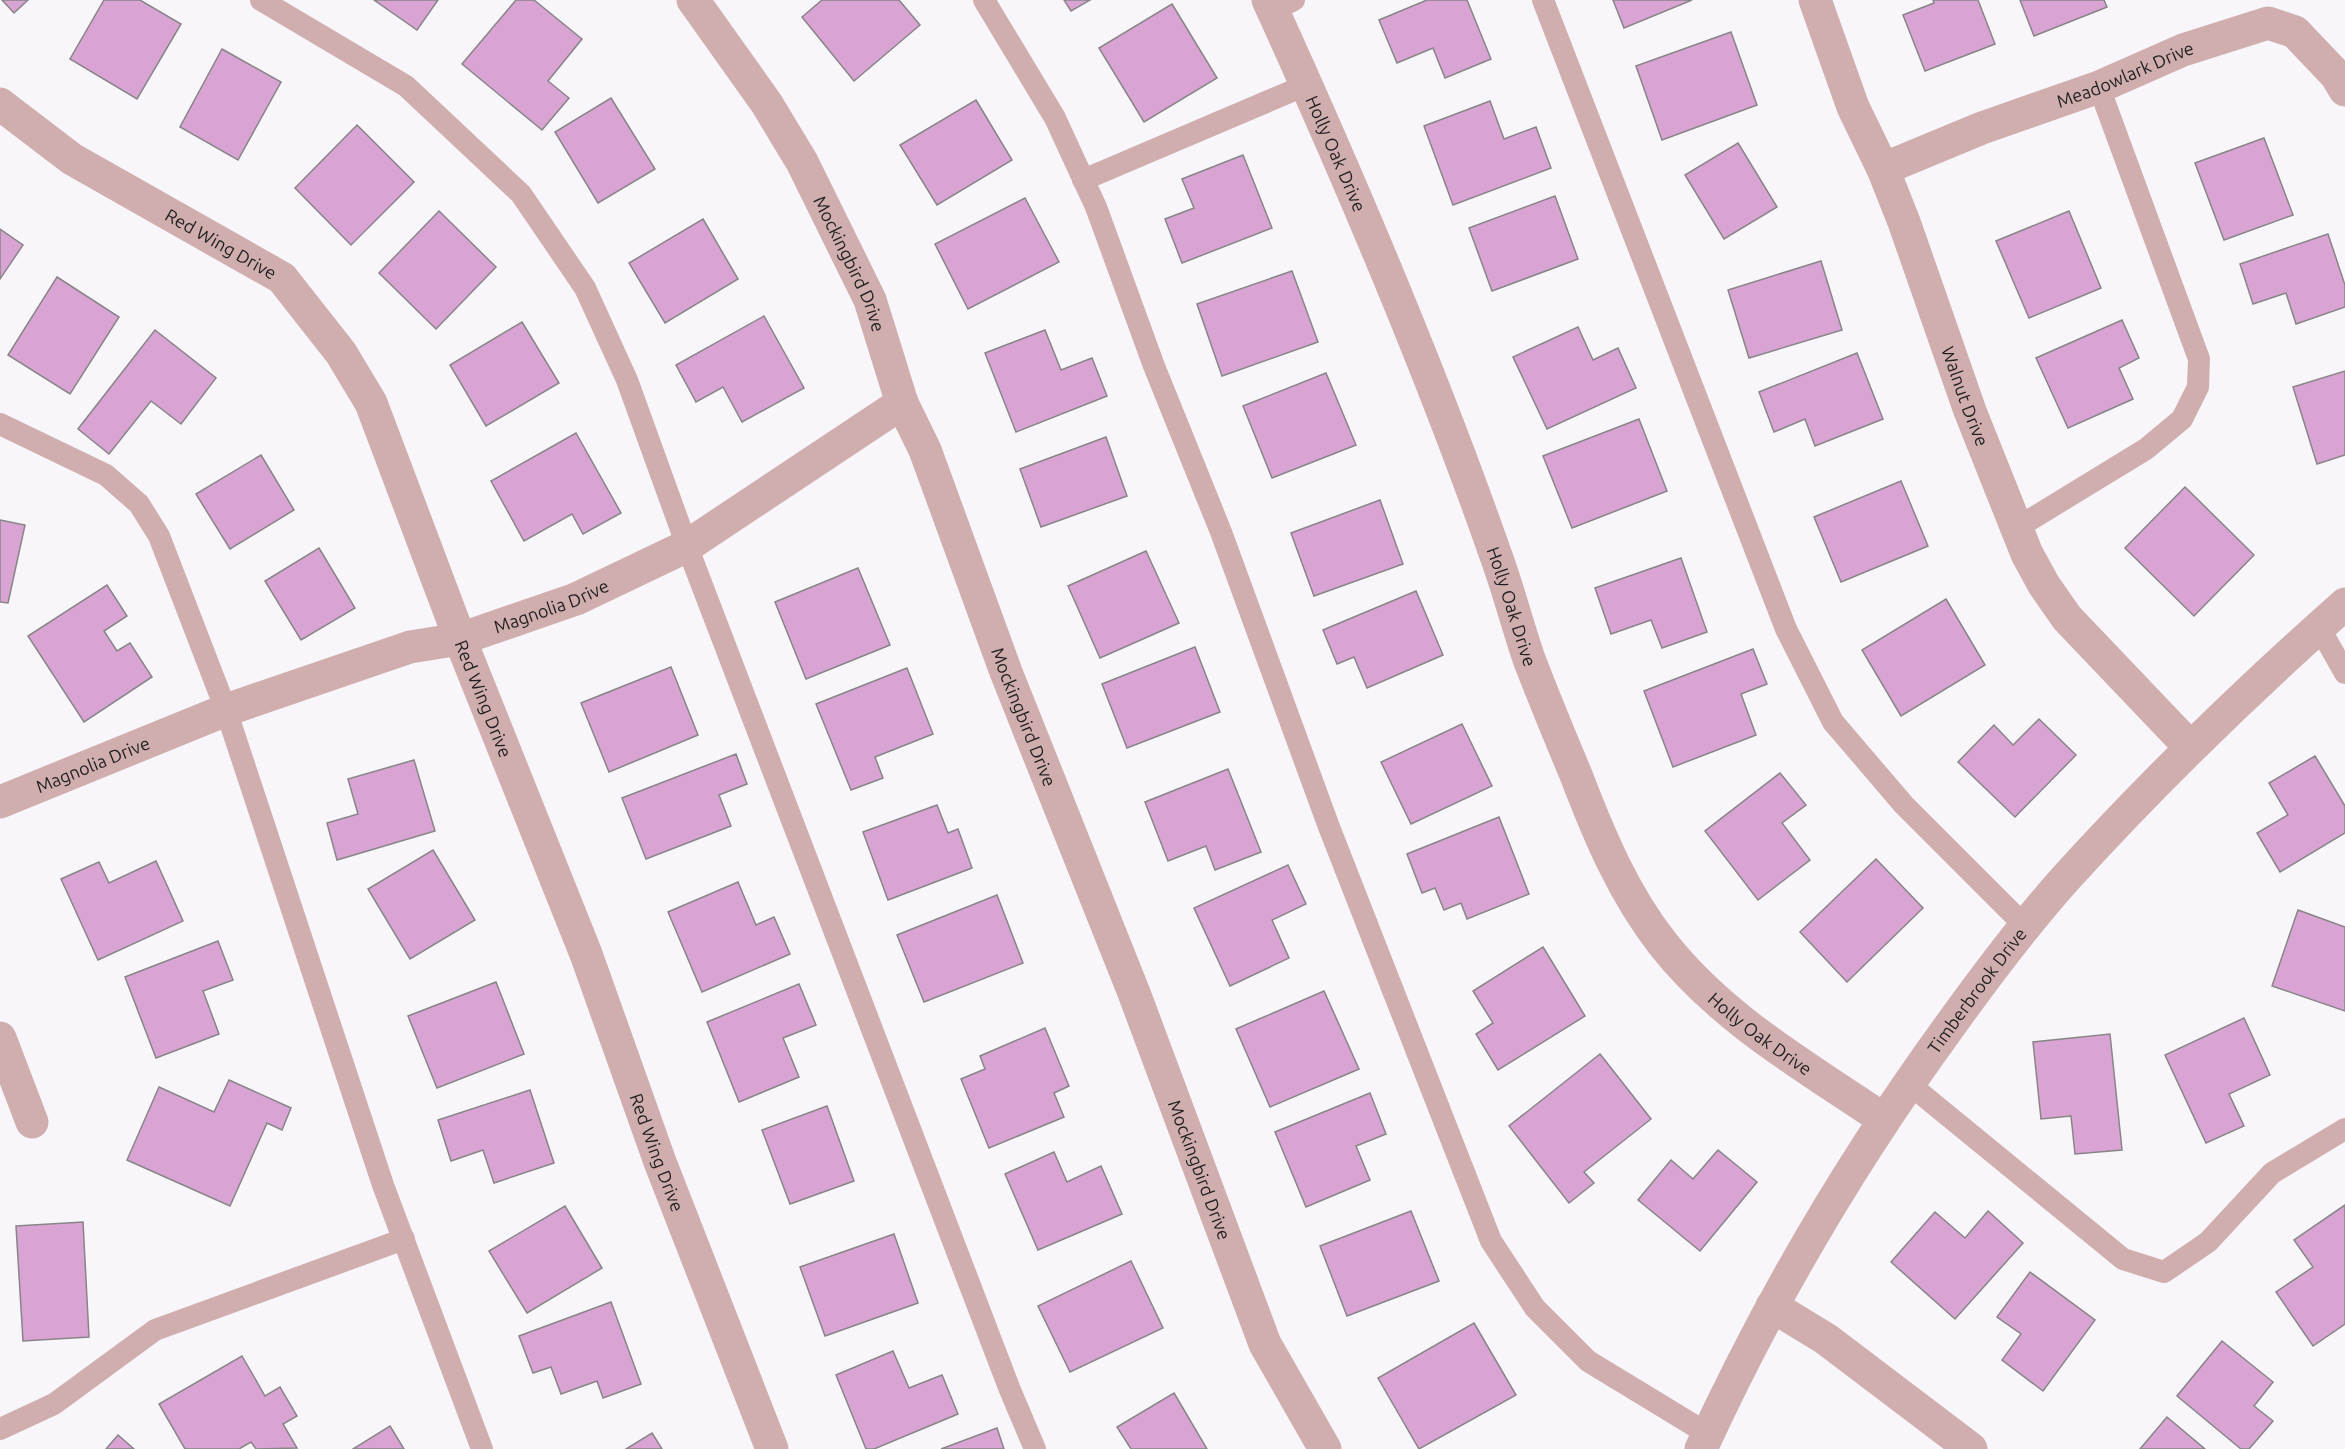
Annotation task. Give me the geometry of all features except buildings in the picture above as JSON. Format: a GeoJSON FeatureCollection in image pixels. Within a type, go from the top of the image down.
{"type":"FeatureCollection","features":[{"type":"Feature","properties":{"kind":"street","name":"Mockingbird Drive"},"geometry":{"type":"LineString","coordinates":[[693,0],[767,104],[802,162],[870,300],[902,403],[925,450],[1006,672],[1134,993],[1265,1344],[1325,1449]]}},
{"type":"Feature","properties":{"kind":"street","name":"Walnut Drive"},"geometry":{"type":"LineString","coordinates":[[1815,0],[1853,107],[1883,169],[2015,528],[2044,585],[2067,618],[2190,747]]}},
{"type":"Feature","properties":{"kind":"street","name":"Holly Oak Drive"},"geometry":{"type":"LineString","coordinates":[[1278,3],[1306,85],[1372,232],[1412,330],[1496,555],[1529,658],[1605,850],[1625,886],[1665,946],[1721,1006],[1737,1020],[1883,1119]]}},
{"type":"Feature","properties":{"kind":"street","name":"Meadowlark Drive"},"geometry":{"type":"LineString","coordinates":[[1883,169],[1982,128],[2100,87],[2183,50],[2268,23],[2295,32],[2336,75],[2345,90]]}},
{"type":"Feature","properties":{"kind":"street","name":"Red Wing Drive"},"geometry":{"type":"LineString","coordinates":[[0,104],[72,159],[282,278],[341,353],[371,403],[460,639],[586,954],[660,1162],[772,1449]]}},
{"type":"Feature","properties":{"kind":"street","name":"Magnolia Drive"},"geometry":{"type":"LineString","coordinates":[[2,796],[226,710],[410,647],[460,639],[576,599],[687,546],[902,403]]}},
{"type":"Feature","properties":{"kind":"street","name":"Timberbrook Drive"},"geometry":{"type":"LineString","coordinates":[[1705,1441],[1731,1383],[1772,1306],[1883,1119],[2026,927],[2064,880],[2190,747],[2345,604]]}},
{"type":"Feature","properties":{"kind":"street"},"geometry":{"type":"LineString","coordinates":[[0,1038],[32,1122]]}},
{"type":"Feature","properties":{"kind":"street"},"geometry":{"type":"LineString","coordinates":[[1772,1306],[1826,1339],[1971,1449]]}},
{"type":"Feature","properties":{"kind":"lane"},"geometry":{"type":"LineString","coordinates":[[261,0],[406,86],[521,194],[585,288],[627,380],[687,546],[1005,1379],[1035,1449]]}},
{"type":"Feature","properties":{"kind":"lane"},"geometry":{"type":"LineString","coordinates":[[984,0],[1055,118],[1083,180],[1221,532],[1329,827],[1491,1241],[1535,1308],[1588,1361],[1705,1441]]}},
{"type":"Feature","properties":{"kind":"lane"},"geometry":{"type":"LineString","coordinates":[[1543,0],[1786,629],[1833,722],[1904,805],[2026,927]]}},
{"type":"Feature","properties":{"kind":"lane"},"geometry":{"type":"LineString","coordinates":[[1083,180],[1306,85]]}},
{"type":"Feature","properties":{"kind":"lane"},"geometry":{"type":"LineString","coordinates":[[2015,528],[2146,449],[2182,419],[2198,387],[2199,359],[2100,87]]}},
{"type":"Feature","properties":{"kind":"lane"},"geometry":{"type":"LineString","coordinates":[[0,424],[106,475],[139,504],[159,536],[226,710],[383,1185],[482,1449]]}},
{"type":"Feature","properties":{"kind":"lane"},"geometry":{"type":"LineString","coordinates":[[2319,627],[2345,673]]}},
{"type":"Feature","properties":{"kind":"lane"},"geometry":{"type":"LineString","coordinates":[[1908,1083],[2123,1259],[2164,1272],[2208,1242],[2272,1173],[2345,1129]]}},
{"type":"Feature","properties":{"kind":"lane"},"geometry":{"type":"LineString","coordinates":[[0,1429],[54,1404],[155,1330],[404,1239]]}}]}
